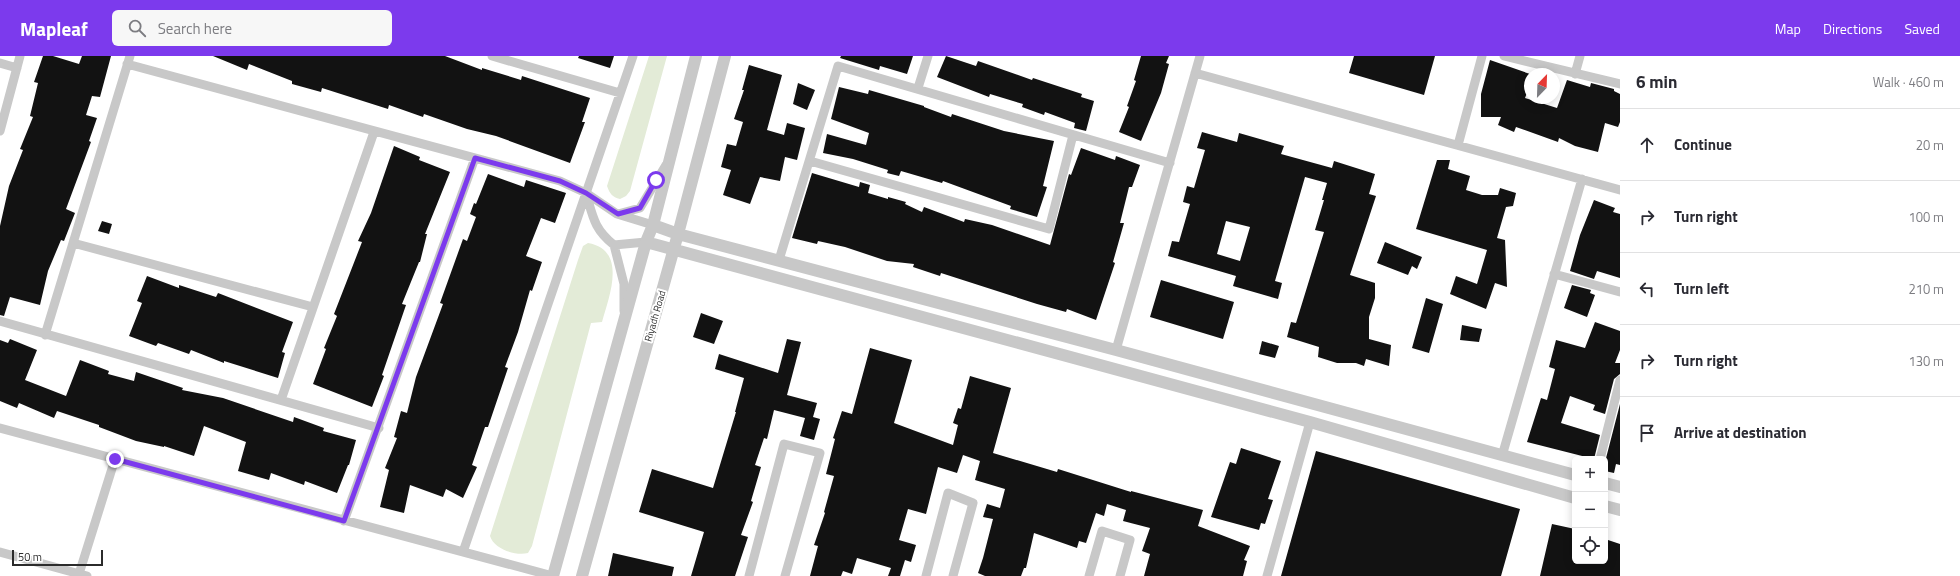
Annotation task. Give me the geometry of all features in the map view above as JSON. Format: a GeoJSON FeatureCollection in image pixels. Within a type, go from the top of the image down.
{"type":"FeatureCollection","features":[{"type":"Feature","properties":{"kind":"street"},"geometry":{"type":"LineString","coordinates":[[0,131],[20,56]]}},
{"type":"Feature","properties":{"kind":"street"},"geometry":{"type":"LineString","coordinates":[[492,56],[508,58],[620,93]]}},
{"type":"Feature","properties":{"kind":"street"},"geometry":{"type":"LineString","coordinates":[[463,552],[633,56]]}},
{"type":"Feature","properties":{"kind":"street"},"geometry":{"type":"LineString","coordinates":[[0,428],[554,576],[646,242],[653,225],[696,56]]}},
{"type":"Feature","properties":{"kind":"street","name":"Riyadh Road"},"geometry":{"type":"LineString","coordinates":[[582,576],[678,234],[725,56]]}},
{"type":"Feature","properties":{"kind":"street"},"geometry":{"type":"LineString","coordinates":[[779,260],[810,161],[840,56]]}},
{"type":"Feature","properties":{"kind":"street"},"geometry":{"type":"LineString","coordinates":[[918,88],[928,56]]}},
{"type":"Feature","properties":{"kind":"street"},"geometry":{"type":"LineString","coordinates":[[1116,350],[1200,56]]}},
{"type":"Feature","properties":{"kind":"street"},"geometry":{"type":"LineString","coordinates":[[1458,146],[1482,56]]}},
{"type":"Feature","properties":{"kind":"street"},"geometry":{"type":"LineString","coordinates":[[1504,56],[1620,84]]}},
{"type":"Feature","properties":{"kind":"street"},"geometry":{"type":"LineString","coordinates":[[1575,74],[1580,56]]}},
{"type":"Feature","properties":{"kind":"street"},"geometry":{"type":"LineString","coordinates":[[45,335],[129,60],[374,132],[560,181],[586,193],[618,214],[678,234],[1116,350],[1572,474]]}},
{"type":"Feature","properties":{"kind":"street"},"geometry":{"type":"LineString","coordinates":[[0,63],[17,68]]}},
{"type":"Feature","properties":{"kind":"street"},"geometry":{"type":"LineString","coordinates":[[838,66],[918,88],[1170,163]]}},
{"type":"Feature","properties":{"kind":"street"},"geometry":{"type":"LineString","coordinates":[[1195,73],[1620,190]]}},
{"type":"Feature","properties":{"kind":"street"},"geometry":{"type":"LineString","coordinates":[[281,400],[374,132]]}},
{"type":"Feature","properties":{"kind":"street"},"geometry":{"type":"LineString","coordinates":[[810,161],[1049,229],[1073,134]]}},
{"type":"Feature","properties":{"kind":"street"},"geometry":{"type":"LineString","coordinates":[[344,521],[379,428],[475,158]]}},
{"type":"Feature","properties":{"kind":"street"},"geometry":{"type":"LineString","coordinates":[[618,214],[640,208],[670,158]]}},
{"type":"Feature","properties":{"kind":"street"},"geometry":{"type":"LineString","coordinates":[[1502,456],[1582,179]]}},
{"type":"Feature","properties":{"kind":"street"},"geometry":{"type":"LineString","coordinates":[[586,193],[595,224],[605,238],[614,245],[624,284],[624,322]]}},
{"type":"Feature","properties":{"kind":"street"},"geometry":{"type":"LineString","coordinates":[[589,205],[601,203]]}},
{"type":"Feature","properties":{"kind":"street"},"geometry":{"type":"LineString","coordinates":[[614,245],[646,242],[1310,422],[1572,497]]}},
{"type":"Feature","properties":{"kind":"street"},"geometry":{"type":"LineString","coordinates":[[73,243],[313,307]]}},
{"type":"Feature","properties":{"kind":"street"},"geometry":{"type":"LineString","coordinates":[[1554,274],[1620,292]]}},
{"type":"Feature","properties":{"kind":"street"},"geometry":{"type":"LineString","coordinates":[[0,321],[45,335],[379,428]]}},
{"type":"Feature","properties":{"kind":"street"},"geometry":{"type":"LineString","coordinates":[[1601,456],[1619,385]]}},
{"type":"Feature","properties":{"kind":"street"},"geometry":{"type":"LineString","coordinates":[[1267,576],[1310,422]]}},
{"type":"Feature","properties":{"kind":"street"},"geometry":{"type":"LineString","coordinates":[[749,576],[784,444],[820,452],[784,576]]}},
{"type":"Feature","properties":{"kind":"street"},"geometry":{"type":"LineString","coordinates":[[0,552],[83,575],[115,459]]}},
{"type":"Feature","properties":{"kind":"street"},"geometry":{"type":"LineString","coordinates":[[1608,484],[1620,487]]}},
{"type":"Feature","properties":{"kind":"street"},"geometry":{"type":"LineString","coordinates":[[926,576],[948,493],[973,503],[954,576]]}},
{"type":"Feature","properties":{"kind":"street"},"geometry":{"type":"LineString","coordinates":[[1608,507],[1620,510]]}},
{"type":"Feature","properties":{"kind":"street"},"geometry":{"type":"LineString","coordinates":[[1090,576],[1102,531],[1130,540],[1120,576]]}},
{"type":"Feature","properties":{"kind":"green space"},"geometry":{"type":"Polygon","coordinates":[[[649,56],[667,56],[630,191],[626,196],[620,199],[612,195],[607,186],[649,56]]]}},
{"type":"Feature","properties":{"kind":"green space"},"geometry":{"type":"Polygon","coordinates":[[[588,243],[600,247],[608,255],[612,264],[613,276],[611,288],[602,322],[591,323],[532,546],[528,553],[523,554],[511,552],[496,545],[490,536],[578,260],[583,246],[588,243]]]}},
{"type":"Feature","properties":{"kind":"building"},"geometry":{"type":"Polygon","coordinates":[[[43,56],[53,56],[79,64],[82,56],[111,56],[100,97],[92,96],[86,115],[97,118],[89,141],[91,142],[66,209],[75,213],[64,241],[61,240],[48,271],[40,305],[10,297],[4,316],[0,315],[0,226],[9,186],[23,150],[20,149],[33,117],[30,116],[38,83],[34,82],[43,56]]]}},
{"type":"Feature","properties":{"kind":"building"},"geometry":{"type":"Polygon","coordinates":[[[213,56],[445,56],[482,70],[482,68],[521,80],[522,76],[590,98],[582,122],[585,122],[570,163],[496,136],[467,129],[424,114],[423,117],[389,105],[388,109],[322,88],[321,92],[292,84],[292,81],[249,64],[247,70],[213,56]]]}},
{"type":"Feature","properties":{"kind":"building"},"geometry":{"type":"Polygon","coordinates":[[[579,56],[614,56],[610,68],[578,58],[579,56]]]}},
{"type":"Feature","properties":{"kind":"building"},"geometry":{"type":"Polygon","coordinates":[[[841,56],[913,56],[907,74],[880,66],[879,70],[840,58],[841,56]]]}},
{"type":"Feature","properties":{"kind":"building"},"geometry":{"type":"Polygon","coordinates":[[[946,56],[976,66],[978,61],[1032,80],[1033,78],[1082,94],[1081,97],[1094,101],[1086,131],[1074,128],[1075,123],[1045,112],[1044,115],[1022,107],[1023,104],[990,94],[989,97],[937,77],[946,56]]]}},
{"type":"Feature","properties":{"kind":"building"},"geometry":{"type":"Polygon","coordinates":[[[1141,56],[1169,56],[1166,63],[1169,64],[1161,93],[1141,141],[1119,132],[1129,107],[1127,106],[1136,81],[1134,80],[1141,56]]]}},
{"type":"Feature","properties":{"kind":"building"},"geometry":{"type":"Polygon","coordinates":[[[1354,56],[1435,56],[1424,95],[1349,73],[1354,56]]]}},
{"type":"Feature","properties":{"kind":"building"},"geometry":{"type":"Polygon","coordinates":[[[1490,60],[1524,72],[1524,104],[1544,104],[1557,108],[1558,104],[1560,104],[1560,100],[1567,80],[1590,87],[1591,83],[1614,89],[1614,91],[1620,94],[1620,122],[1618,127],[1605,123],[1598,152],[1575,146],[1559,138],[1558,142],[1516,127],[1514,132],[1498,125],[1501,117],[1481,117],[1481,94],[1490,60]]]}},
{"type":"Feature","properties":{"kind":"building"},"geometry":{"type":"Polygon","coordinates":[[[749,65],[782,75],[767,130],[784,135],[787,123],[805,128],[797,160],[785,157],[780,181],[760,177],[750,204],[723,195],[731,170],[721,167],[727,144],[736,146],[743,122],[734,119],[744,90],[742,90],[749,65]]]}},
{"type":"Feature","properties":{"kind":"building"},"geometry":{"type":"Polygon","coordinates":[[[798,83],[815,90],[807,110],[793,104],[798,83]]]}},
{"type":"Feature","properties":{"kind":"building"},"geometry":{"type":"Polygon","coordinates":[[[839,87],[868,94],[869,90],[924,106],[951,117],[952,114],[1004,131],[1054,141],[1043,186],[1047,187],[1037,217],[1010,209],[1011,206],[943,181],[942,183],[901,171],[899,176],[887,173],[888,170],[853,159],[823,153],[827,134],[866,145],[869,133],[831,119],[839,87]]]}},
{"type":"Feature","properties":{"kind":"building"},"geometry":{"type":"Polygon","coordinates":[[[1202,132],[1237,142],[1239,133],[1284,146],[1281,154],[1332,168],[1334,161],[1375,174],[1369,194],[1376,196],[1350,275],[1375,283],[1375,298],[1369,317],[1369,339],[1391,345],[1389,366],[1366,359],[1364,366],[1356,363],[1337,363],[1318,357],[1319,347],[1287,337],[1291,322],[1296,323],[1324,232],[1315,230],[1324,200],[1322,200],[1327,183],[1305,177],[1275,281],[1282,283],[1278,299],[1233,286],[1236,276],[1168,256],[1172,241],[1179,242],[1190,204],[1183,202],[1187,186],[1194,188],[1205,150],[1197,148],[1202,132]],[[1226,221],[1217,254],[1240,261],[1250,227],[1226,221]]]}},
{"type":"Feature","properties":{"kind":"building"},"geometry":{"type":"Polygon","coordinates":[[[394,146],[420,157],[419,160],[450,172],[425,234],[427,234],[420,262],[402,304],[406,305],[382,375],[384,376],[372,407],[313,384],[326,349],[324,348],[337,316],[334,314],[362,242],[358,241],[371,213],[394,146]]]}},
{"type":"Feature","properties":{"kind":"building"},"geometry":{"type":"Polygon","coordinates":[[[1081,148],[1115,160],[1116,156],[1140,165],[1132,187],[1129,187],[1120,223],[1124,223],[1113,262],[1115,263],[1096,320],[1067,309],[1066,312],[1037,304],[941,273],[940,276],[913,267],[914,264],[887,261],[845,247],[818,241],[817,244],[792,238],[812,173],[859,187],[860,182],[870,185],[868,193],[888,199],[888,197],[906,202],[905,204],[922,212],[924,207],[964,222],[965,219],[992,225],[1050,245],[1069,174],[1071,175],[1081,148]]]}},
{"type":"Feature","properties":{"kind":"building"},"geometry":{"type":"Polygon","coordinates":[[[1437,160],[1450,160],[1448,169],[1470,176],[1466,190],[1482,195],[1498,195],[1500,188],[1516,193],[1513,206],[1506,207],[1497,238],[1505,240],[1507,287],[1495,283],[1486,309],[1450,294],[1456,276],[1477,284],[1487,250],[1416,229],[1437,160]]]}},
{"type":"Feature","properties":{"kind":"building"},"geometry":{"type":"Polygon","coordinates":[[[488,174],[524,187],[526,180],[566,193],[555,223],[541,218],[526,256],[542,262],[532,291],[530,290],[518,332],[505,367],[508,368],[488,427],[485,427],[472,465],[477,467],[463,498],[446,489],[443,497],[410,485],[404,513],[380,507],[389,470],[385,468],[397,438],[394,437],[401,411],[407,413],[416,377],[443,304],[440,303],[463,239],[467,241],[476,217],[470,214],[474,203],[476,204],[488,174]]]}},
{"type":"Feature","properties":{"kind":"building"},"geometry":{"type":"Polygon","coordinates":[[[1594,200],[1615,208],[1613,212],[1620,214],[1620,278],[1597,271],[1594,279],[1570,271],[1580,235],[1594,200]]]}},
{"type":"Feature","properties":{"kind":"building"},"geometry":{"type":"Polygon","coordinates":[[[102,221],[112,224],[109,234],[98,231],[102,221]]]}},
{"type":"Feature","properties":{"kind":"building"},"geometry":{"type":"Polygon","coordinates":[[[1385,242],[1422,257],[1417,269],[1412,266],[1408,275],[1377,263],[1385,242]]]}},
{"type":"Feature","properties":{"kind":"building"},"geometry":{"type":"Polygon","coordinates":[[[147,276],[179,288],[179,285],[216,297],[218,293],[293,322],[282,352],[285,353],[278,378],[224,361],[224,363],[191,350],[189,354],[158,343],[156,346],[129,336],[142,303],[137,301],[147,276]]]}},
{"type":"Feature","properties":{"kind":"building"},"geometry":{"type":"Polygon","coordinates":[[[1161,280],[1234,302],[1223,339],[1150,317],[1161,280]]]}},
{"type":"Feature","properties":{"kind":"building"},"geometry":{"type":"Polygon","coordinates":[[[1572,285],[1591,290],[1590,293],[1595,295],[1587,317],[1564,308],[1572,285]]]}},
{"type":"Feature","properties":{"kind":"building"},"geometry":{"type":"Polygon","coordinates":[[[1426,298],[1443,304],[1429,353],[1412,348],[1426,298]]]}},
{"type":"Feature","properties":{"kind":"building"},"geometry":{"type":"Polygon","coordinates":[[[701,313],[723,321],[714,344],[693,337],[701,313]]]}},
{"type":"Feature","properties":{"kind":"building"},"geometry":{"type":"Polygon","coordinates":[[[1595,322],[1620,331],[1620,350],[1615,363],[1620,363],[1620,374],[1614,379],[1605,414],[1593,410],[1595,405],[1570,396],[1561,423],[1600,435],[1595,456],[1582,456],[1527,442],[1541,398],[1547,400],[1555,369],[1549,367],[1556,340],[1585,348],[1595,322]]]}},
{"type":"Feature","properties":{"kind":"building"},"geometry":{"type":"Polygon","coordinates":[[[1462,325],[1482,329],[1479,342],[1460,340],[1462,325]]]}},
{"type":"Feature","properties":{"kind":"building"},"geometry":{"type":"Polygon","coordinates":[[[10,339],[37,350],[25,380],[66,396],[80,360],[109,371],[108,374],[134,381],[136,372],[183,388],[182,390],[223,398],[293,422],[294,417],[324,428],[323,431],[356,440],[349,465],[337,493],[305,481],[304,485],[271,473],[269,480],[238,471],[246,442],[204,426],[194,456],[164,446],[136,441],[99,427],[99,425],[57,411],[54,418],[19,403],[17,408],[0,401],[0,340],[8,343],[10,339]]]}},
{"type":"Feature","properties":{"kind":"building"},"geometry":{"type":"Polygon","coordinates":[[[787,339],[801,342],[787,395],[817,403],[813,417],[820,419],[814,440],[800,436],[805,418],[774,410],[767,439],[764,438],[755,465],[761,467],[751,501],[753,502],[741,535],[748,537],[735,576],[691,576],[704,532],[639,512],[652,469],[713,488],[736,412],[744,378],[715,369],[719,354],[778,373],[787,339]]]}},
{"type":"Feature","properties":{"kind":"building"},"geometry":{"type":"Polygon","coordinates":[[[1262,341],[1279,346],[1275,358],[1259,354],[1262,341]]]}},
{"type":"Feature","properties":{"kind":"building"},"geometry":{"type":"Polygon","coordinates":[[[870,348],[912,360],[894,423],[953,445],[958,425],[953,423],[958,408],[961,409],[970,376],[1011,388],[993,453],[1057,472],[1058,469],[1131,492],[1203,510],[1198,526],[1250,546],[1244,560],[1247,561],[1243,576],[1144,576],[1150,554],[1142,551],[1150,528],[1123,521],[1126,510],[1107,504],[1104,516],[1096,513],[1086,543],[1079,541],[1077,548],[1034,533],[1026,568],[1024,568],[1021,576],[985,576],[978,573],[993,519],[983,517],[987,504],[1000,508],[1005,489],[975,480],[980,461],[963,455],[957,473],[938,467],[926,514],[908,509],[899,540],[916,545],[911,562],[905,560],[900,576],[888,576],[891,568],[857,558],[852,574],[843,571],[841,576],[810,576],[818,546],[814,545],[825,513],[824,512],[834,476],[826,474],[835,439],[833,438],[842,411],[852,414],[870,348]]]}},
{"type":"Feature","properties":{"kind":"building"},"geometry":{"type":"Polygon","coordinates":[[[1620,404],[1620,465],[1616,464],[1614,473],[1608,472],[1608,456],[1607,456],[1620,404]]]}},
{"type":"Feature","properties":{"kind":"building"},"geometry":{"type":"Polygon","coordinates":[[[1241,448],[1281,461],[1268,499],[1273,500],[1265,524],[1261,523],[1259,530],[1211,517],[1230,462],[1236,464],[1241,448]]]}},
{"type":"Feature","properties":{"kind":"building"},"geometry":{"type":"Polygon","coordinates":[[[1316,451],[1520,509],[1501,576],[1281,576],[1316,451]]]}},
{"type":"Feature","properties":{"kind":"building"},"geometry":{"type":"Polygon","coordinates":[[[1552,524],[1572,528],[1572,564],[1608,564],[1608,540],[1620,544],[1620,576],[1540,576],[1552,524]]]}},
{"type":"Feature","properties":{"kind":"building"},"geometry":{"type":"Polygon","coordinates":[[[613,553],[674,567],[672,576],[608,576],[613,553]]]}},
{"type":"Feature","properties":{"kind":"route"},"geometry":{"type":"LineString","coordinates":[[115,459],[344,521],[379,428],[475,158],[560,181],[586,193],[618,214],[640,208],[656,180]]}}]}
